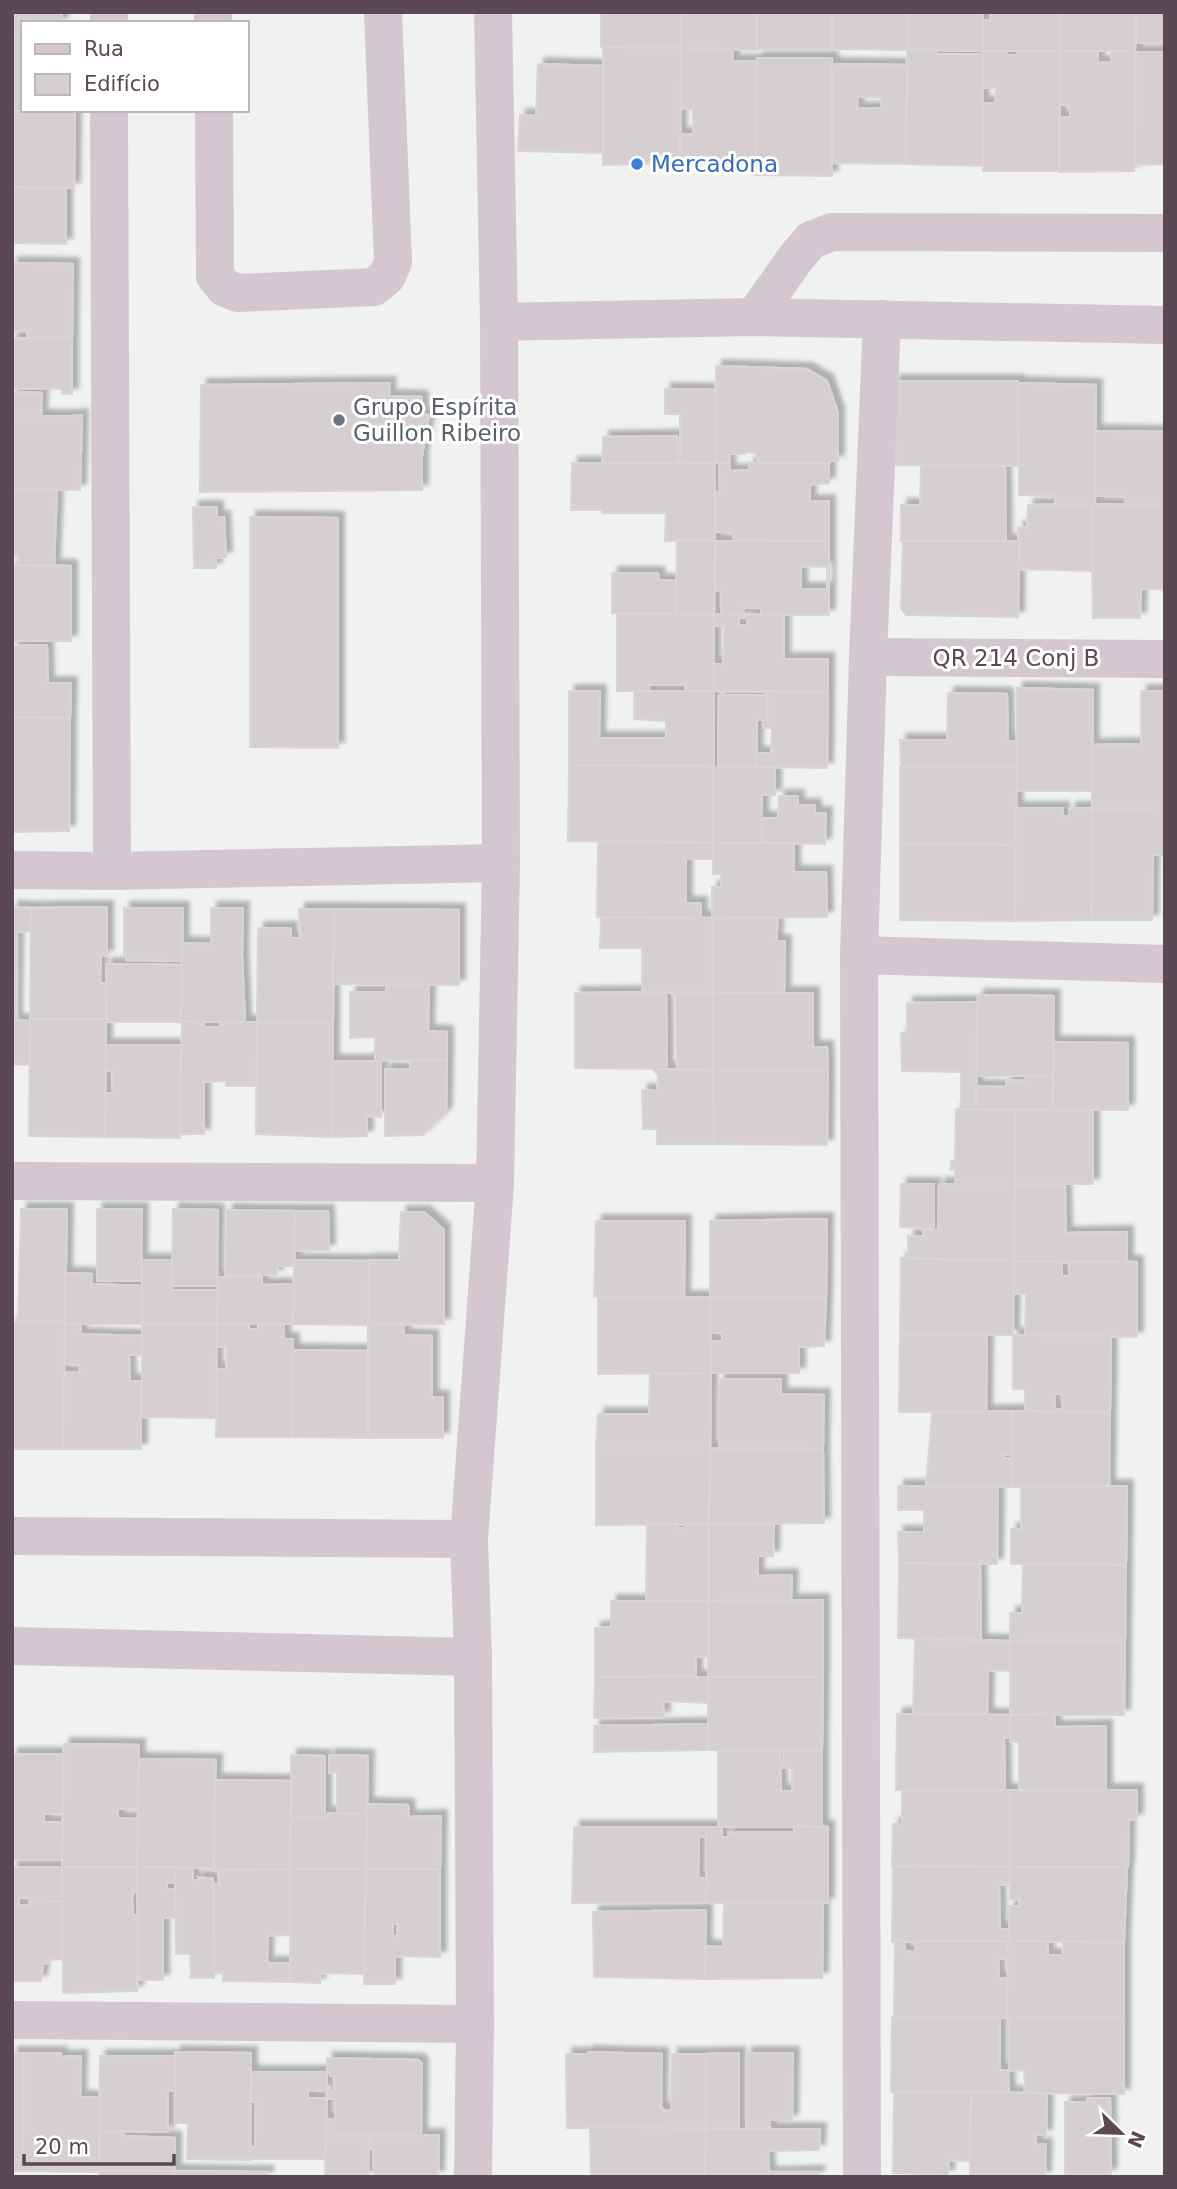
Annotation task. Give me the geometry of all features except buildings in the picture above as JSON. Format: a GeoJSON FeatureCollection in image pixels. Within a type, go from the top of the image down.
{"type":"FeatureCollection","features":[{"type":"Feature","properties":{"kind":"street"},"geometry":{"type":"LineString","coordinates":[[214,112],[215,276],[225,288],[238,293],[374,287],[387,276],[393,261],[383,12]]}},
{"type":"Feature","properties":{"kind":"street"},"geometry":{"type":"LineString","coordinates":[[473,2177],[473,1657],[469,1539],[495,1183],[500,863],[499,322],[494,12]]}},
{"type":"Feature","properties":{"kind":"street"},"geometry":{"type":"LineString","coordinates":[[109,112],[112,871]]}},
{"type":"Feature","properties":{"kind":"street"},"geometry":{"type":"LineString","coordinates":[[754,317],[794,259],[811,240],[832,232],[1165,233]]}},
{"type":"Feature","properties":{"kind":"street"},"geometry":{"type":"LineString","coordinates":[[499,322],[754,317],[1165,325]]}},
{"type":"Feature","properties":{"kind":"street"},"geometry":{"type":"LineString","coordinates":[[862,2177],[859,955],[882,318]]}},
{"type":"Feature","properties":{"kind":"street","name":"QR 214 Conj B"},"geometry":{"type":"LineString","coordinates":[[868,657],[1165,659]]}},
{"type":"Feature","properties":{"kind":"street"},"geometry":{"type":"LineString","coordinates":[[12,870],[112,871],[500,863]]}},
{"type":"Feature","properties":{"kind":"street"},"geometry":{"type":"LineString","coordinates":[[859,955],[1165,964]]}},
{"type":"Feature","properties":{"kind":"street"},"geometry":{"type":"LineString","coordinates":[[12,1181],[495,1183]]}},
{"type":"Feature","properties":{"kind":"street"},"geometry":{"type":"LineString","coordinates":[[12,1536],[469,1539]]}},
{"type":"Feature","properties":{"kind":"street"},"geometry":{"type":"LineString","coordinates":[[12,1646],[473,1657]]}},
{"type":"Feature","properties":{"kind":"street"},"geometry":{"type":"LineString","coordinates":[[12,2020],[475,2024]]}},
{"type":"Feature","properties":{"kind":"place","name":"Mercadona"},"geometry":{"type":"Point","coordinates":[637,164]}},
{"type":"Feature","properties":{"kind":"place","name":"Grupo Espírita Guillon Ribeiro"},"geometry":{"type":"Point","coordinates":[339,420]}}]}
